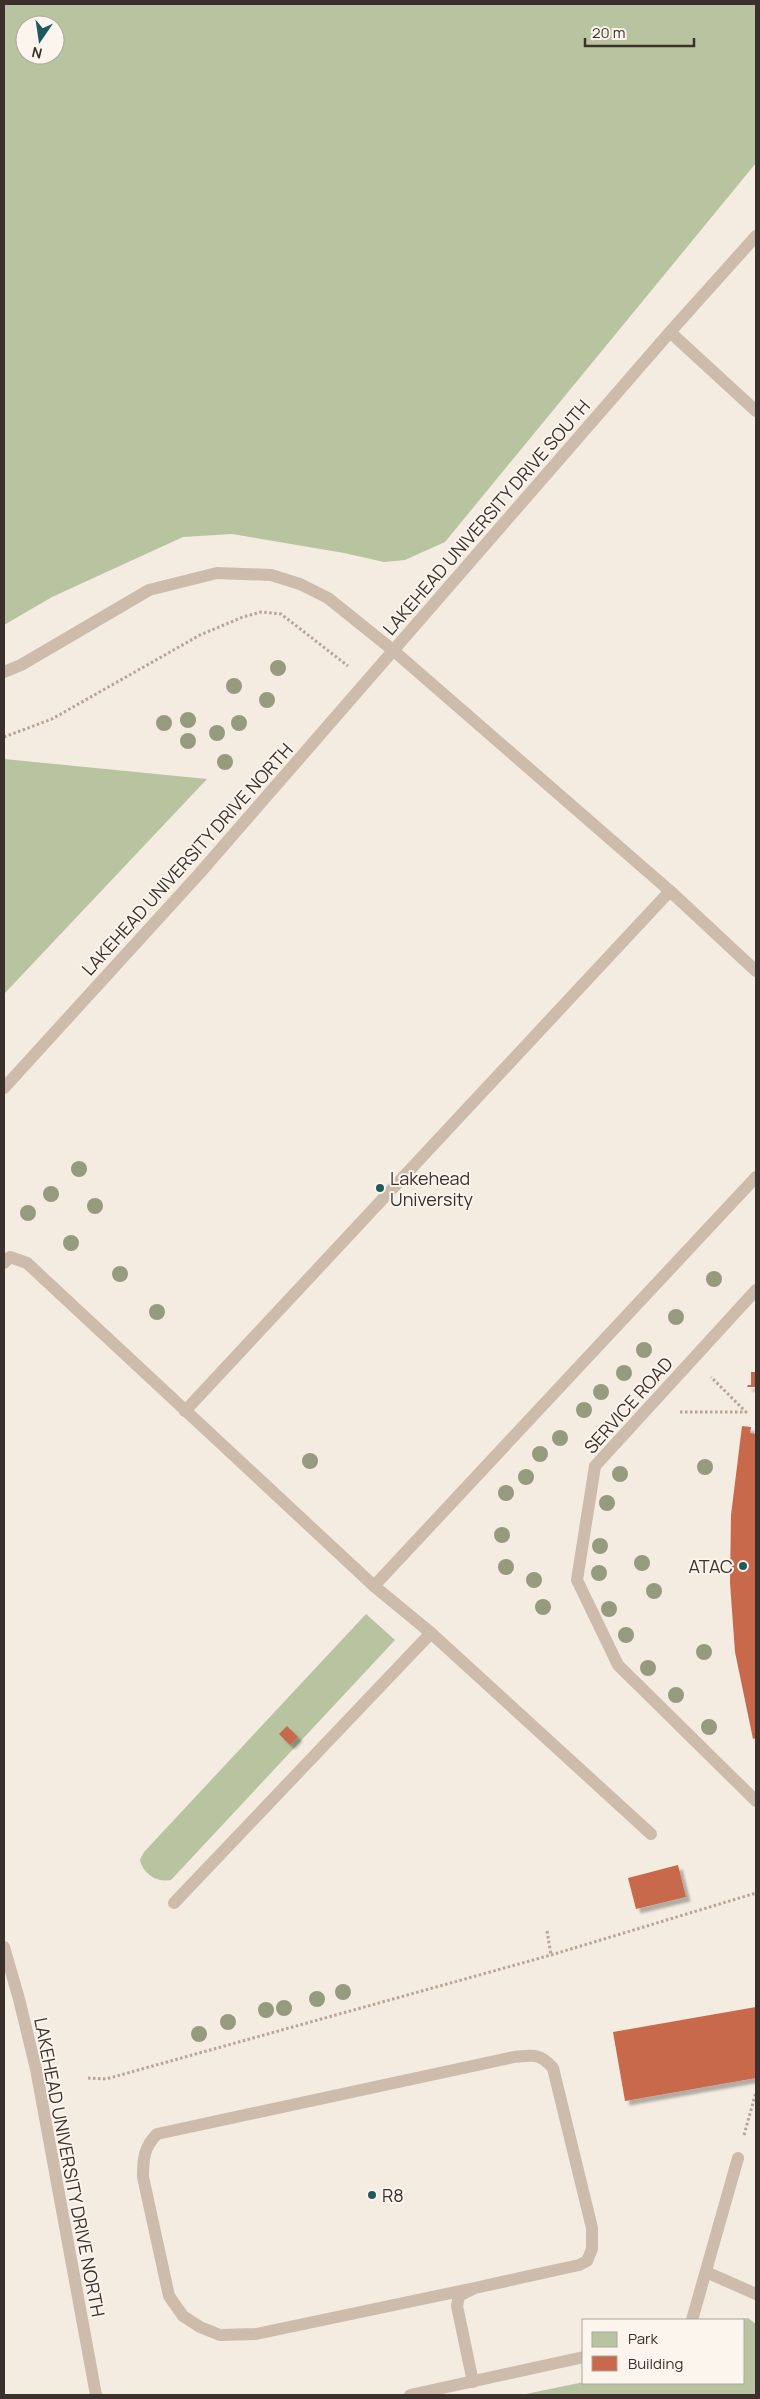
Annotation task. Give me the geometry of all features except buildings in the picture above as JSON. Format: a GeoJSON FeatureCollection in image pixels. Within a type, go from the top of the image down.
{"type":"FeatureCollection","features":[{"type":"Feature","properties":{"kind":"lane","name":"LAKEHEAD UNIVERSITY DRIVE SOUTH"},"geometry":{"type":"LineString","coordinates":[[4,672],[22,665],[149,590],[217,573],[271,575],[300,584],[328,598],[394,651],[670,332],[756,236]]}},
{"type":"Feature","properties":{"kind":"lane"},"geometry":{"type":"LineString","coordinates":[[670,332],[756,411]]}},
{"type":"Feature","properties":{"kind":"lane"},"geometry":{"type":"LineString","coordinates":[[394,651],[670,891],[756,971]]}},
{"type":"Feature","properties":{"kind":"lane","name":"LAKEHEAD UNIVERSITY DRIVE NORTH"},"geometry":{"type":"LineString","coordinates":[[4,1088],[199,874],[394,651]]}},
{"type":"Feature","properties":{"kind":"lane"},"geometry":{"type":"LineString","coordinates":[[186,1411],[670,891]]}},
{"type":"Feature","properties":{"kind":"lane"},"geometry":{"type":"LineString","coordinates":[[374,1586],[756,1177]]}},
{"type":"Feature","properties":{"kind":"lane"},"geometry":{"type":"LineString","coordinates":[[4,1263],[10,1256],[27,1263],[374,1586],[431,1633],[651,1834]]}},
{"type":"Feature","properties":{"kind":"lane","name":"SERVICE ROAD"},"geometry":{"type":"LineString","coordinates":[[756,1290],[595,1466],[577,1580],[618,1665],[756,1801]]}},
{"type":"Feature","properties":{"kind":"lane"},"geometry":{"type":"LineString","coordinates":[[174,1903],[431,1633]]}},
{"type":"Feature","properties":{"kind":"lane","name":"LAKEHEAD UNIVERSITY DRIVE NORTH"},"geometry":{"type":"LineString","coordinates":[[4,1947],[36,2069],[96,2395]]}},
{"type":"Feature","properties":{"kind":"lane"},"geometry":{"type":"LineString","coordinates":[[473,2382],[457,2306],[459,2296],[475,2288],[579,2265],[587,2261],[592,2249],[592,2228],[556,2077],[553,2068],[544,2058],[533,2055],[514,2057],[156,2134],[147,2144],[143,2159],[143,2177],[169,2296],[183,2316],[200,2327],[220,2336],[256,2334],[475,2288]]}},
{"type":"Feature","properties":{"kind":"lane"},"geometry":{"type":"LineString","coordinates":[[692,2319],[738,2158]]}},
{"type":"Feature","properties":{"kind":"lane"},"geometry":{"type":"LineString","coordinates":[[706,2272],[756,2294]]}},
{"type":"Feature","properties":{"kind":"lane"},"geometry":{"type":"LineString","coordinates":[[410,2395],[582,2357]]}},
{"type":"Feature","properties":{"kind":"path"},"geometry":{"type":"LineString","coordinates":[[4,737],[52,719],[200,635],[243,617],[261,612],[281,614],[368,682]]}},
{"type":"Feature","properties":{"kind":"path"},"geometry":{"type":"LineString","coordinates":[[644,1413],[746,1412],[692,1359]]}},
{"type":"Feature","properties":{"kind":"path"},"geometry":{"type":"LineString","coordinates":[[88,2078],[106,2079],[551,1955],[756,1893]]}},
{"type":"Feature","properties":{"kind":"path"},"geometry":{"type":"LineString","coordinates":[[547,1931],[551,1955]]}},
{"type":"Feature","properties":{"kind":"path"},"geometry":{"type":"LineString","coordinates":[[738,2158],[756,2092]]}},
{"type":"Feature","properties":{"kind":"green space"},"geometry":{"type":"Polygon","coordinates":[[[4,4],[756,4],[756,163],[445,542],[405,560],[384,562],[344,553],[232,534],[183,537],[52,597],[4,625],[4,4]]]}},
{"type":"Feature","properties":{"kind":"green space"},"geometry":{"type":"Polygon","coordinates":[[[4,759],[207,779],[4,994],[4,759]]]}},
{"type":"Feature","properties":{"kind":"green space"},"geometry":{"type":"Polygon","coordinates":[[[366,1614],[395,1640],[171,1880],[156,1879],[147,1873],[140,1860],[144,1852],[366,1614]]]}},
{"type":"Feature","properties":{"kind":"green space"},"geometry":{"type":"Polygon","coordinates":[[[748,2318],[756,2324],[756,2395],[521,2395],[582,2382],[582,2384],[745,2384],[745,2319],[739,2319],[748,2318]]]}},
{"type":"Feature","properties":{"kind":"place","name":"Lakehead University"},"geometry":{"type":"Point","coordinates":[380,1188]}},
{"type":"Feature","properties":{"kind":"place","name":"ATAC"},"geometry":{"type":"Point","coordinates":[743,1566]}},
{"type":"Feature","properties":{"kind":"place","name":"R8"},"geometry":{"type":"Point","coordinates":[372,2195]}}]}
